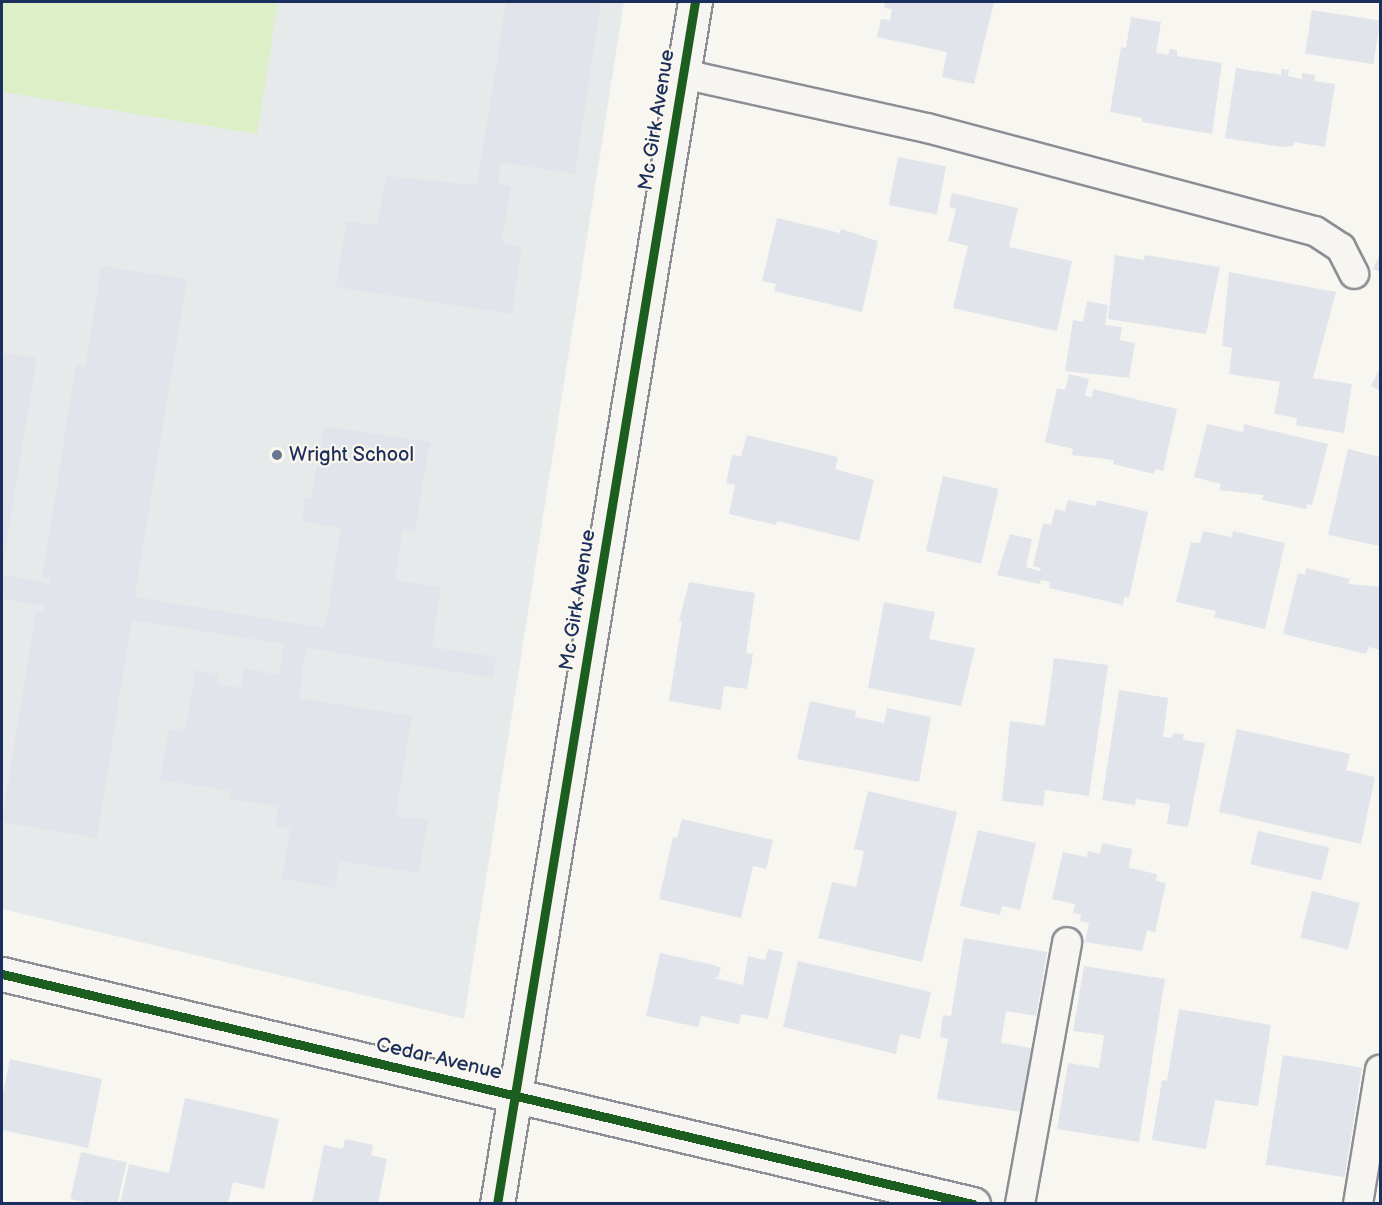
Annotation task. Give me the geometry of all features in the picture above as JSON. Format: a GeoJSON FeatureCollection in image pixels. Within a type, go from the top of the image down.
{"type":"FeatureCollection","features":[{"type":"Feature","properties":{"kind":"street","name":"Mc Girk Avenue"},"geometry":{"type":"LineString","coordinates":[[497,1203],[695,2]]}},
{"type":"Feature","properties":{"kind":"street","name":"Cedar Avenue"},"geometry":{"type":"LineString","coordinates":[[2,974],[973,1203]]}},
{"type":"Feature","properties":{"kind":"lane"},"geometry":{"type":"LineString","coordinates":[[683,74],[927,128],[1315,231],[1341,248],[1354,274]]}},
{"type":"Feature","properties":{"kind":"lane"},"geometry":{"type":"LineString","coordinates":[[1020,1203],[1067,942]]}},
{"type":"Feature","properties":{"kind":"lane"},"geometry":{"type":"LineString","coordinates":[[1358,1203],[1380,1070]]}},
{"type":"Feature","properties":{"kind":"shaded area","name":"Wright School"},"geometry":{"type":"Polygon","coordinates":[[[2,2],[624,2],[464,1019],[2,909],[2,2]]]}},
{"type":"Feature","properties":{"kind":"green space"},"geometry":{"type":"Polygon","coordinates":[[[2,2],[278,2],[257,134],[2,92],[2,2]]]}},
{"type":"Feature","properties":{"kind":"building"},"geometry":{"type":"Polygon","coordinates":[[[506,2],[601,2],[575,174],[501,162],[498,184],[511,186],[502,243],[522,246],[512,314],[336,287],[346,221],[377,225],[386,176],[477,185],[506,2]]]}},
{"type":"Feature","properties":{"kind":"building"},"geometry":{"type":"Polygon","coordinates":[[[885,2],[994,2],[974,84],[942,77],[947,52],[877,37],[881,19],[890,20],[892,9],[884,8],[885,2]]]}},
{"type":"Feature","properties":{"kind":"building"},"geometry":{"type":"Polygon","coordinates":[[[1312,10],[1380,21],[1373,64],[1305,53],[1312,10]]]}},
{"type":"Feature","properties":{"kind":"building"},"geometry":{"type":"Polygon","coordinates":[[[1131,17],[1161,22],[1156,53],[1168,55],[1170,49],[1177,50],[1177,56],[1222,63],[1212,134],[1142,122],[1142,118],[1110,112],[1121,47],[1126,48],[1131,17]]]}},
{"type":"Feature","properties":{"kind":"building"},"geometry":{"type":"Polygon","coordinates":[[[1236,68],[1281,75],[1281,69],[1289,70],[1288,76],[1302,79],[1302,73],[1315,75],[1314,81],[1335,84],[1325,147],[1294,142],[1293,146],[1281,147],[1225,138],[1236,68]]]}},
{"type":"Feature","properties":{"kind":"building"},"geometry":{"type":"Polygon","coordinates":[[[898,157],[946,166],[937,214],[889,205],[898,157]]]}},
{"type":"Feature","properties":{"kind":"building"},"geometry":{"type":"Polygon","coordinates":[[[952,193],[1018,208],[1009,247],[1072,261],[1057,331],[953,308],[968,246],[948,241],[956,209],[949,207],[952,193]]]}},
{"type":"Feature","properties":{"kind":"building"},"geometry":{"type":"Polygon","coordinates":[[[777,218],[840,233],[841,229],[878,241],[862,312],[774,291],[776,284],[762,281],[777,218]]]}},
{"type":"Feature","properties":{"kind":"building"},"geometry":{"type":"Polygon","coordinates":[[[1380,254],[1380,272],[1373,269],[1380,254]]]}},
{"type":"Feature","properties":{"kind":"building"},"geometry":{"type":"Polygon","coordinates":[[[1115,255],[1144,260],[1145,255],[1220,267],[1206,334],[1108,319],[1115,255]]]}},
{"type":"Feature","properties":{"kind":"building"},"geometry":{"type":"Polygon","coordinates":[[[101,266],[187,279],[135,597],[325,628],[341,528],[302,521],[305,498],[311,498],[324,426],[430,442],[415,532],[403,530],[395,580],[441,587],[432,647],[496,657],[493,678],[306,648],[299,698],[412,716],[396,816],[428,820],[419,873],[339,861],[335,888],[282,879],[290,828],[275,826],[279,800],[276,806],[230,799],[230,791],[160,780],[169,729],[185,732],[195,670],[219,674],[217,684],[241,688],[244,668],[279,675],[283,644],[132,620],[97,838],[2,822],[36,610],[44,611],[44,606],[2,599],[2,575],[50,583],[50,579],[42,578],[76,365],[85,367],[101,266]]]}},
{"type":"Feature","properties":{"kind":"building"},"geometry":{"type":"Polygon","coordinates":[[[1229,272],[1336,292],[1313,378],[1352,384],[1344,433],[1296,425],[1297,418],[1274,414],[1280,382],[1229,374],[1232,348],[1222,346],[1229,272]]]}},
{"type":"Feature","properties":{"kind":"building"},"geometry":{"type":"Polygon","coordinates":[[[1087,301],[1108,305],[1105,325],[1122,327],[1120,340],[1135,343],[1129,378],[1065,371],[1073,320],[1083,322],[1087,301]]]}},
{"type":"Feature","properties":{"kind":"building"},"geometry":{"type":"Polygon","coordinates":[[[2,353],[37,358],[3,566],[2,566],[2,353]]]}},
{"type":"Feature","properties":{"kind":"building"},"geometry":{"type":"Polygon","coordinates":[[[1380,368],[1380,390],[1371,386],[1380,368]]]}},
{"type":"Feature","properties":{"kind":"building"},"geometry":{"type":"Polygon","coordinates":[[[1069,374],[1089,379],[1085,396],[1092,397],[1093,389],[1177,409],[1163,471],[1156,469],[1154,474],[1113,464],[1114,460],[1072,455],[1073,449],[1045,442],[1057,388],[1065,390],[1069,374]]]}},
{"type":"Feature","properties":{"kind":"building"},"geometry":{"type":"Polygon","coordinates":[[[1207,424],[1243,432],[1244,424],[1328,444],[1312,505],[1307,504],[1306,509],[1262,500],[1264,495],[1219,490],[1221,484],[1194,477],[1207,424]]]}},
{"type":"Feature","properties":{"kind":"building"},"geometry":{"type":"Polygon","coordinates":[[[747,435],[838,457],[835,469],[874,480],[859,541],[777,521],[776,525],[729,514],[735,485],[726,483],[732,455],[741,456],[747,435]]]}},
{"type":"Feature","properties":{"kind":"building"},"geometry":{"type":"Polygon","coordinates":[[[1348,449],[1380,457],[1380,546],[1328,535],[1348,449]]]}},
{"type":"Feature","properties":{"kind":"building"},"geometry":{"type":"Polygon","coordinates":[[[943,476],[999,489],[981,564],[926,551],[943,476]]]}},
{"type":"Feature","properties":{"kind":"building"},"geometry":{"type":"Polygon","coordinates":[[[1068,500],[1095,506],[1097,500],[1148,512],[1129,598],[1124,597],[1123,605],[1049,588],[1050,582],[1041,580],[1040,584],[997,575],[1010,534],[1032,539],[1026,567],[1040,571],[1041,568],[1033,566],[1043,523],[1051,525],[1055,509],[1065,511],[1068,500]]]}},
{"type":"Feature","properties":{"kind":"building"},"geometry":{"type":"Polygon","coordinates":[[[1203,531],[1232,537],[1233,531],[1285,543],[1265,629],[1214,617],[1216,611],[1176,602],[1191,542],[1200,543],[1203,531]]]}},
{"type":"Feature","properties":{"kind":"building"},"geometry":{"type":"Polygon","coordinates":[[[1306,568],[1350,579],[1348,584],[1380,587],[1380,650],[1369,647],[1366,654],[1283,634],[1298,573],[1305,575],[1306,568]]]}},
{"type":"Feature","properties":{"kind":"building"},"geometry":{"type":"Polygon","coordinates":[[[689,582],[755,593],[746,653],[753,654],[747,689],[724,686],[721,710],[669,701],[682,621],[679,621],[689,582]]]}},
{"type":"Feature","properties":{"kind":"building"},"geometry":{"type":"Polygon","coordinates":[[[884,602],[935,612],[929,639],[975,648],[961,706],[868,688],[884,602]]]}},
{"type":"Feature","properties":{"kind":"building"},"geometry":{"type":"Polygon","coordinates":[[[1054,658],[1108,665],[1089,796],[1045,790],[1043,806],[1002,801],[1010,721],[1045,726],[1054,658]]]}},
{"type":"Feature","properties":{"kind":"building"},"geometry":{"type":"Polygon","coordinates":[[[1119,690],[1168,698],[1163,737],[1172,738],[1173,733],[1184,734],[1183,740],[1205,743],[1188,827],[1167,824],[1170,804],[1136,799],[1135,805],[1102,800],[1119,690]]]}},
{"type":"Feature","properties":{"kind":"building"},"geometry":{"type":"Polygon","coordinates":[[[810,701],[856,711],[855,717],[884,723],[887,708],[931,717],[919,782],[797,759],[810,701]]]}},
{"type":"Feature","properties":{"kind":"building"},"geometry":{"type":"Polygon","coordinates":[[[1237,729],[1350,754],[1346,770],[1375,777],[1361,844],[1219,812],[1237,729]]]}},
{"type":"Feature","properties":{"kind":"building"},"geometry":{"type":"Polygon","coordinates":[[[868,791],[957,812],[922,962],[818,938],[832,882],[856,887],[864,851],[854,849],[868,791]]]}},
{"type":"Feature","properties":{"kind":"building"},"geometry":{"type":"Polygon","coordinates":[[[682,819],[773,840],[766,869],[753,866],[741,918],[659,899],[673,837],[677,838],[682,819]]]}},
{"type":"Feature","properties":{"kind":"building"},"geometry":{"type":"Polygon","coordinates":[[[978,830],[1036,843],[1020,910],[1002,906],[1000,915],[960,906],[978,830]]]}},
{"type":"Feature","properties":{"kind":"building"},"geometry":{"type":"Polygon","coordinates":[[[1258,831],[1329,847],[1321,881],[1250,864],[1258,831]]]}},
{"type":"Feature","properties":{"kind":"building"},"geometry":{"type":"Polygon","coordinates":[[[1102,843],[1132,849],[1129,868],[1157,874],[1156,881],[1166,883],[1155,932],[1147,930],[1142,951],[1085,942],[1089,923],[1080,921],[1081,915],[1073,913],[1075,904],[1052,899],[1063,852],[1087,857],[1088,851],[1100,854],[1102,843]]]}},
{"type":"Feature","properties":{"kind":"building"},"geometry":{"type":"Polygon","coordinates":[[[1312,891],[1360,903],[1348,949],[1300,938],[1312,891]]]}},
{"type":"Feature","properties":{"kind":"building"},"geometry":{"type":"Polygon","coordinates":[[[964,938],[1047,952],[1036,1016],[1006,1011],[1001,1043],[1031,1048],[1021,1112],[937,1099],[948,1039],[940,1037],[943,1015],[951,1016],[964,938]]]}},
{"type":"Feature","properties":{"kind":"building"},"geometry":{"type":"Polygon","coordinates":[[[768,949],[783,952],[768,1019],[741,1014],[739,1024],[701,1016],[698,1027],[646,1016],[660,953],[714,965],[721,968],[718,977],[713,978],[743,985],[748,956],[765,960],[768,949]]]}},
{"type":"Feature","properties":{"kind":"building"},"geometry":{"type":"Polygon","coordinates":[[[798,961],[931,992],[920,1039],[900,1034],[896,1054],[783,1027],[798,961]]]}},
{"type":"Feature","properties":{"kind":"building"},"geometry":{"type":"Polygon","coordinates":[[[1084,966],[1165,979],[1139,1142],[1057,1129],[1068,1063],[1099,1068],[1104,1035],[1073,1031],[1084,966]]]}},
{"type":"Feature","properties":{"kind":"building"},"geometry":{"type":"Polygon","coordinates":[[[1179,1009],[1271,1025],[1258,1106],[1215,1100],[1206,1149],[1152,1140],[1162,1080],[1167,1081],[1179,1009]]]}},
{"type":"Feature","properties":{"kind":"building"},"geometry":{"type":"Polygon","coordinates":[[[1283,1055],[1362,1068],[1345,1177],[1266,1165],[1283,1055]]]}},
{"type":"Feature","properties":{"kind":"building"},"geometry":{"type":"Polygon","coordinates":[[[10,1059],[102,1079],[88,1148],[2,1130],[2,1098],[10,1059]]]}},
{"type":"Feature","properties":{"kind":"building"},"geometry":{"type":"Polygon","coordinates":[[[185,1098],[279,1119],[264,1189],[233,1182],[228,1204],[120,1204],[129,1164],[169,1173],[185,1098]]]}},
{"type":"Feature","properties":{"kind":"building"},"geometry":{"type":"Polygon","coordinates":[[[345,1139],[373,1145],[371,1155],[387,1159],[378,1204],[312,1204],[324,1145],[343,1149],[345,1139]]]}},
{"type":"Feature","properties":{"kind":"building"},"geometry":{"type":"Polygon","coordinates":[[[81,1152],[127,1163],[117,1204],[93,1204],[70,1199],[81,1152]]]}},
{"type":"Feature","properties":{"kind":"cycle path"},"geometry":{"type":"LineString","coordinates":[[497,1204],[695,2]]}},
{"type":"Feature","properties":{"kind":"cycle path"},"geometry":{"type":"LineString","coordinates":[[2,974],[973,1204]]}},
{"type":"Feature","properties":{"kind":"place","name":"Wright School"},"geometry":{"type":"Point","coordinates":[277,455]}}]}
